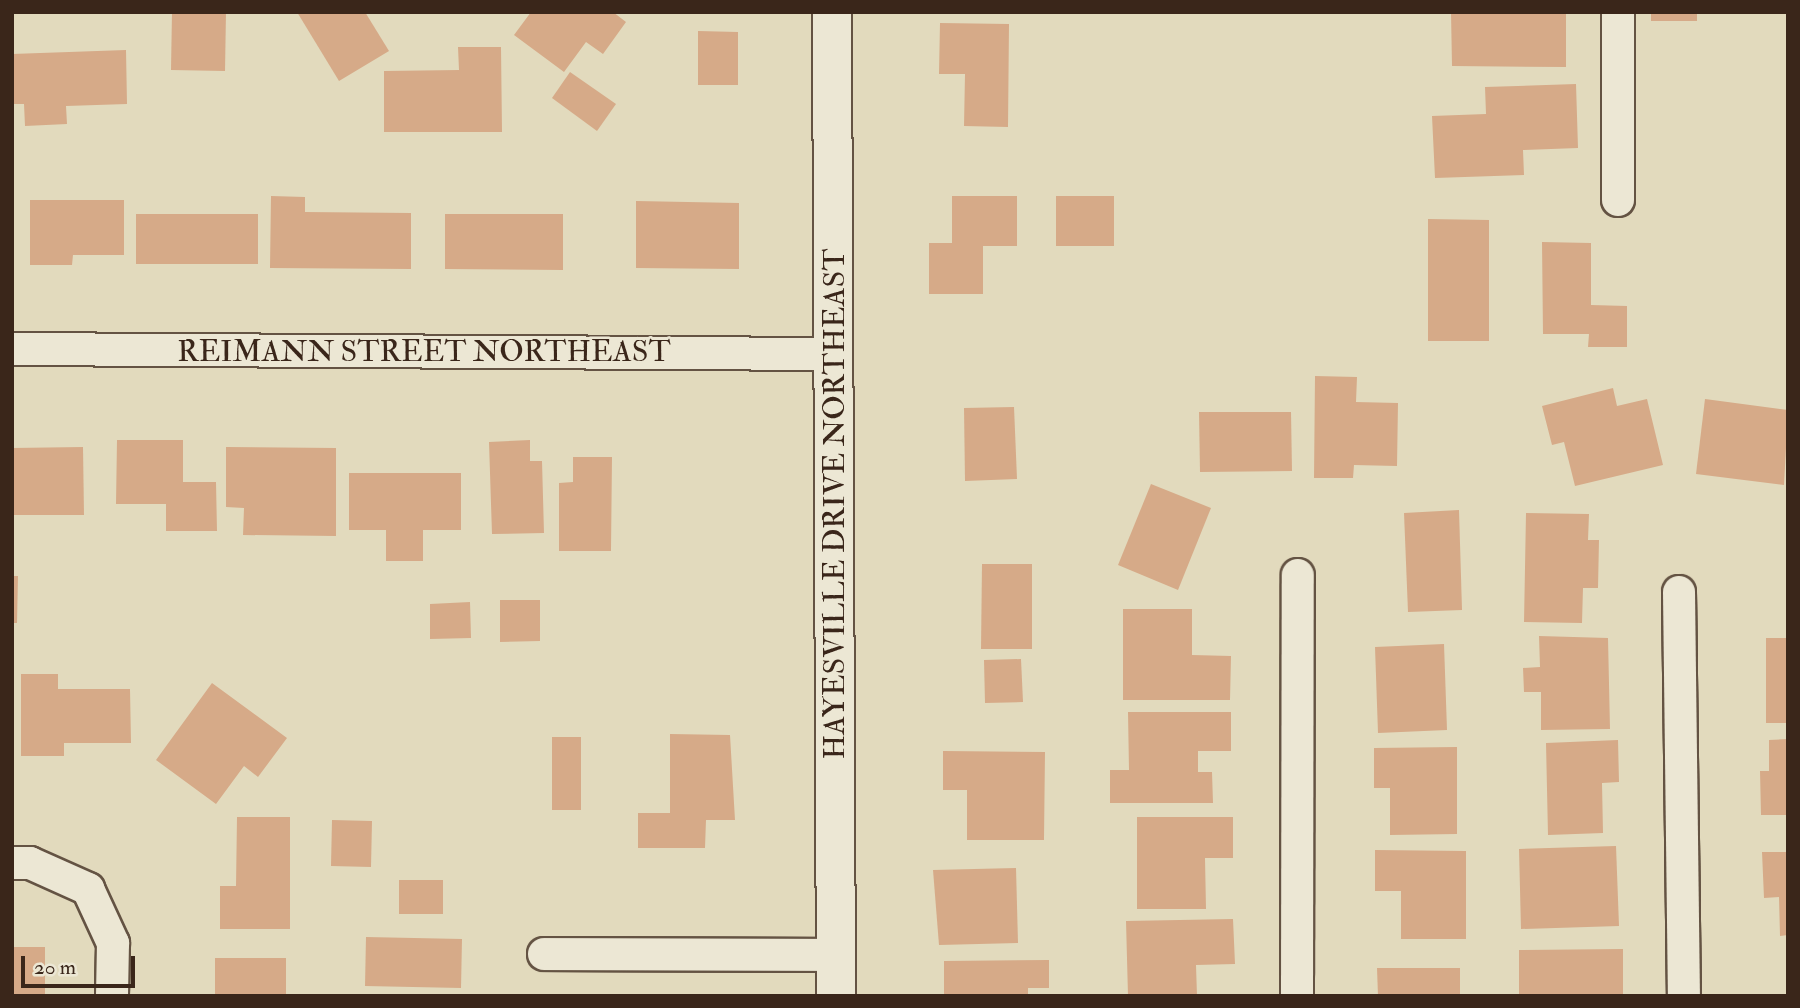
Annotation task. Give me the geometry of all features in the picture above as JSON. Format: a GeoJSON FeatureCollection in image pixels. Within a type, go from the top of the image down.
{"type":"FeatureCollection","features":[{"type":"Feature","properties":{"kind":"street","name":"HAYESVILLE DRIVE NORTHEAST"},"geometry":{"type":"LineString","coordinates":[[832,12],[836,996]]}},
{"type":"Feature","properties":{"kind":"street"},"geometry":{"type":"LineString","coordinates":[[1618,12],[1618,200]]}},
{"type":"Feature","properties":{"kind":"street","name":"REIMANN STREET NORTHEAST"},"geometry":{"type":"LineString","coordinates":[[12,349],[835,354]]}},
{"type":"Feature","properties":{"kind":"street"},"geometry":{"type":"LineString","coordinates":[[1297,996],[1298,575]]}},
{"type":"Feature","properties":{"kind":"street"},"geometry":{"type":"LineString","coordinates":[[1679,592],[1684,996]]}},
{"type":"Feature","properties":{"kind":"street"},"geometry":{"type":"LineString","coordinates":[[12,863],[30,863],[88,889],[113,943],[112,996]]}},
{"type":"Feature","properties":{"kind":"street"},"geometry":{"type":"LineString","coordinates":[[544,954],[836,955]]}},
{"type":"Feature","properties":{"kind":"building"},"geometry":{"type":"Polygon","coordinates":[[[172,12],[226,12],[225,71],[171,70],[172,12]]]}},
{"type":"Feature","properties":{"kind":"building"},"geometry":{"type":"Polygon","coordinates":[[[297,12],[365,12],[389,51],[339,81],[297,12]]]}},
{"type":"Feature","properties":{"kind":"building"},"geometry":{"type":"Polygon","coordinates":[[[531,12],[613,12],[626,22],[603,54],[586,42],[564,72],[514,35],[531,12]]]}},
{"type":"Feature","properties":{"kind":"building"},"geometry":{"type":"Polygon","coordinates":[[[1451,12],[1566,12],[1566,67],[1452,66],[1451,12]]]}},
{"type":"Feature","properties":{"kind":"building"},"geometry":{"type":"Polygon","coordinates":[[[1651,12],[1697,12],[1697,21],[1651,21],[1651,12]]]}},
{"type":"Feature","properties":{"kind":"building"},"geometry":{"type":"Polygon","coordinates":[[[940,23],[1009,24],[1008,127],[964,126],[965,74],[939,74],[940,23]]]}},
{"type":"Feature","properties":{"kind":"building"},"geometry":{"type":"Polygon","coordinates":[[[698,31],[738,32],[738,85],[698,85],[698,31]]]}},
{"type":"Feature","properties":{"kind":"building"},"geometry":{"type":"Polygon","coordinates":[[[458,47],[501,47],[502,132],[384,132],[384,71],[459,70],[458,47]]]}},
{"type":"Feature","properties":{"kind":"building"},"geometry":{"type":"Polygon","coordinates":[[[126,50],[127,104],[66,106],[67,124],[25,126],[24,104],[12,104],[12,54],[126,50]]]}},
{"type":"Feature","properties":{"kind":"building"},"geometry":{"type":"Polygon","coordinates":[[[570,72],[616,104],[597,131],[552,98],[570,72]]]}},
{"type":"Feature","properties":{"kind":"building"},"geometry":{"type":"Polygon","coordinates":[[[1576,84],[1578,148],[1523,150],[1524,175],[1435,178],[1432,116],[1486,114],[1485,87],[1576,84]]]}},
{"type":"Feature","properties":{"kind":"building"},"geometry":{"type":"Polygon","coordinates":[[[271,196],[305,197],[305,212],[411,213],[411,269],[270,268],[271,196]]]}},
{"type":"Feature","properties":{"kind":"building"},"geometry":{"type":"Polygon","coordinates":[[[952,196],[1017,196],[1017,246],[983,246],[983,294],[929,294],[929,243],[952,243],[952,196]]]}},
{"type":"Feature","properties":{"kind":"building"},"geometry":{"type":"Polygon","coordinates":[[[1056,196],[1114,196],[1114,246],[1056,246],[1056,196]]]}},
{"type":"Feature","properties":{"kind":"building"},"geometry":{"type":"Polygon","coordinates":[[[30,200],[124,200],[124,255],[73,255],[72,265],[30,265],[30,200]]]}},
{"type":"Feature","properties":{"kind":"building"},"geometry":{"type":"Polygon","coordinates":[[[636,201],[739,203],[739,269],[636,268],[636,201]]]}},
{"type":"Feature","properties":{"kind":"building"},"geometry":{"type":"Polygon","coordinates":[[[136,214],[258,214],[258,264],[136,264],[136,214]]]}},
{"type":"Feature","properties":{"kind":"building"},"geometry":{"type":"Polygon","coordinates":[[[445,214],[563,214],[563,270],[445,269],[445,214]]]}},
{"type":"Feature","properties":{"kind":"building"},"geometry":{"type":"Polygon","coordinates":[[[1428,219],[1489,220],[1489,341],[1428,341],[1428,219]]]}},
{"type":"Feature","properties":{"kind":"building"},"geometry":{"type":"Polygon","coordinates":[[[1542,242],[1591,243],[1591,305],[1627,306],[1627,347],[1588,347],[1589,334],[1543,334],[1542,242]]]}},
{"type":"Feature","properties":{"kind":"building"},"geometry":{"type":"Polygon","coordinates":[[[1315,376],[1357,377],[1356,402],[1398,403],[1397,466],[1354,465],[1353,478],[1314,478],[1315,376]]]}},
{"type":"Feature","properties":{"kind":"building"},"geometry":{"type":"Polygon","coordinates":[[[1613,388],[1617,406],[1647,399],[1663,465],[1575,486],[1564,442],[1552,445],[1542,406],[1613,388]]]}},
{"type":"Feature","properties":{"kind":"building"},"geometry":{"type":"Polygon","coordinates":[[[1705,399],[1788,410],[1784,485],[1696,474],[1705,399]]]}},
{"type":"Feature","properties":{"kind":"building"},"geometry":{"type":"Polygon","coordinates":[[[1014,407],[1017,479],[965,481],[964,408],[1014,407]]]}},
{"type":"Feature","properties":{"kind":"building"},"geometry":{"type":"Polygon","coordinates":[[[1199,412],[1291,412],[1292,471],[1200,472],[1199,412]]]}},
{"type":"Feature","properties":{"kind":"building"},"geometry":{"type":"Polygon","coordinates":[[[117,440],[183,440],[183,482],[216,482],[217,531],[166,531],[166,504],[116,504],[117,440]]]}},
{"type":"Feature","properties":{"kind":"building"},"geometry":{"type":"Polygon","coordinates":[[[530,440],[530,461],[542,461],[544,533],[492,534],[489,442],[530,440]]]}},
{"type":"Feature","properties":{"kind":"building"},"geometry":{"type":"Polygon","coordinates":[[[83,447],[84,515],[12,515],[12,448],[83,447]]]}},
{"type":"Feature","properties":{"kind":"building"},"geometry":{"type":"Polygon","coordinates":[[[226,447],[336,448],[336,536],[243,535],[244,508],[226,507],[226,447]]]}},
{"type":"Feature","properties":{"kind":"building"},"geometry":{"type":"Polygon","coordinates":[[[573,457],[612,457],[611,551],[559,551],[559,483],[573,482],[573,457]]]}},
{"type":"Feature","properties":{"kind":"building"},"geometry":{"type":"Polygon","coordinates":[[[349,473],[461,473],[461,530],[423,530],[423,561],[386,561],[386,530],[349,530],[349,473]]]}},
{"type":"Feature","properties":{"kind":"building"},"geometry":{"type":"Polygon","coordinates":[[[1151,484],[1211,508],[1178,590],[1118,565],[1151,484]]]}},
{"type":"Feature","properties":{"kind":"building"},"geometry":{"type":"Polygon","coordinates":[[[1459,510],[1462,610],[1408,612],[1404,513],[1459,510]]]}},
{"type":"Feature","properties":{"kind":"building"},"geometry":{"type":"Polygon","coordinates":[[[1526,513],[1589,514],[1588,540],[1599,540],[1598,588],[1583,588],[1582,623],[1524,622],[1526,513]]]}},
{"type":"Feature","properties":{"kind":"building"},"geometry":{"type":"Polygon","coordinates":[[[982,564],[1032,564],[1032,649],[981,649],[982,564]]]}},
{"type":"Feature","properties":{"kind":"building"},"geometry":{"type":"Polygon","coordinates":[[[12,576],[18,576],[17,623],[12,623],[12,576]]]}},
{"type":"Feature","properties":{"kind":"building"},"geometry":{"type":"Polygon","coordinates":[[[500,600],[540,600],[540,641],[500,642],[500,600]]]}},
{"type":"Feature","properties":{"kind":"building"},"geometry":{"type":"Polygon","coordinates":[[[470,602],[471,638],[430,639],[430,604],[470,602]]]}},
{"type":"Feature","properties":{"kind":"building"},"geometry":{"type":"Polygon","coordinates":[[[1123,609],[1192,609],[1192,655],[1231,656],[1230,700],[1123,700],[1123,609]]]}},
{"type":"Feature","properties":{"kind":"building"},"geometry":{"type":"Polygon","coordinates":[[[1539,636],[1608,638],[1610,729],[1541,730],[1541,692],[1524,692],[1523,668],[1540,667],[1539,636]]]}},
{"type":"Feature","properties":{"kind":"building"},"geometry":{"type":"Polygon","coordinates":[[[1766,638],[1788,638],[1788,723],[1766,723],[1766,638]]]}},
{"type":"Feature","properties":{"kind":"building"},"geometry":{"type":"Polygon","coordinates":[[[1444,644],[1447,730],[1378,733],[1375,647],[1444,644]]]}},
{"type":"Feature","properties":{"kind":"building"},"geometry":{"type":"Polygon","coordinates":[[[1021,659],[1023,702],[985,703],[984,660],[1021,659]]]}},
{"type":"Feature","properties":{"kind":"building"},"geometry":{"type":"Polygon","coordinates":[[[21,674],[58,674],[58,689],[130,689],[131,743],[64,743],[64,756],[21,756],[21,674]]]}},
{"type":"Feature","properties":{"kind":"building"},"geometry":{"type":"Polygon","coordinates":[[[212,683],[287,738],[258,777],[244,766],[216,804],[156,760],[212,683]]]}},
{"type":"Feature","properties":{"kind":"building"},"geometry":{"type":"Polygon","coordinates":[[[1128,712],[1231,712],[1231,751],[1198,751],[1198,772],[1212,772],[1213,803],[1110,803],[1110,770],[1129,770],[1128,712]]]}},
{"type":"Feature","properties":{"kind":"building"},"geometry":{"type":"Polygon","coordinates":[[[670,734],[730,735],[735,820],[706,820],[705,848],[638,848],[638,813],[670,813],[670,734]]]}},
{"type":"Feature","properties":{"kind":"building"},"geometry":{"type":"Polygon","coordinates":[[[552,737],[581,737],[581,810],[552,810],[552,737]]]}},
{"type":"Feature","properties":{"kind":"building"},"geometry":{"type":"Polygon","coordinates":[[[1788,739],[1788,815],[1761,815],[1760,771],[1769,771],[1769,740],[1788,739]]]}},
{"type":"Feature","properties":{"kind":"building"},"geometry":{"type":"Polygon","coordinates":[[[1618,740],[1619,782],[1602,783],[1603,833],[1548,835],[1546,743],[1618,740]]]}},
{"type":"Feature","properties":{"kind":"building"},"geometry":{"type":"Polygon","coordinates":[[[1457,747],[1457,834],[1390,835],[1390,788],[1374,788],[1374,748],[1457,747]]]}},
{"type":"Feature","properties":{"kind":"building"},"geometry":{"type":"Polygon","coordinates":[[[943,751],[1045,752],[1044,840],[967,840],[967,790],[943,790],[943,751]]]}},
{"type":"Feature","properties":{"kind":"building"},"geometry":{"type":"Polygon","coordinates":[[[237,817],[290,817],[290,929],[220,929],[220,886],[236,886],[237,817]]]}},
{"type":"Feature","properties":{"kind":"building"},"geometry":{"type":"Polygon","coordinates":[[[1137,817],[1233,817],[1233,858],[1205,858],[1206,909],[1137,909],[1137,817]]]}},
{"type":"Feature","properties":{"kind":"building"},"geometry":{"type":"Polygon","coordinates":[[[332,820],[372,821],[371,867],[331,866],[332,820]]]}},
{"type":"Feature","properties":{"kind":"building"},"geometry":{"type":"Polygon","coordinates":[[[1616,846],[1619,926],[1521,929],[1519,849],[1616,846]]]}},
{"type":"Feature","properties":{"kind":"building"},"geometry":{"type":"Polygon","coordinates":[[[1375,850],[1466,851],[1466,939],[1401,939],[1401,891],[1375,891],[1375,850]]]}},
{"type":"Feature","properties":{"kind":"building"},"geometry":{"type":"Polygon","coordinates":[[[1762,852],[1788,852],[1788,935],[1780,936],[1779,897],[1764,898],[1762,852]]]}},
{"type":"Feature","properties":{"kind":"building"},"geometry":{"type":"Polygon","coordinates":[[[1016,868],[1018,943],[939,945],[933,870],[1016,868]]]}},
{"type":"Feature","properties":{"kind":"building"},"geometry":{"type":"Polygon","coordinates":[[[399,880],[443,880],[443,914],[399,914],[399,880]]]}},
{"type":"Feature","properties":{"kind":"building"},"geometry":{"type":"Polygon","coordinates":[[[1233,919],[1235,964],[1196,965],[1197,996],[1128,996],[1126,921],[1233,919]]]}},
{"type":"Feature","properties":{"kind":"building"},"geometry":{"type":"Polygon","coordinates":[[[366,937],[462,939],[461,988],[365,986],[366,937]]]}},
{"type":"Feature","properties":{"kind":"building"},"geometry":{"type":"Polygon","coordinates":[[[12,947],[45,947],[45,996],[12,996],[12,947]]]}},
{"type":"Feature","properties":{"kind":"building"},"geometry":{"type":"Polygon","coordinates":[[[1623,949],[1623,996],[1519,996],[1519,950],[1623,949]]]}},
{"type":"Feature","properties":{"kind":"building"},"geometry":{"type":"Polygon","coordinates":[[[215,958],[286,958],[286,996],[215,996],[215,958]]]}},
{"type":"Feature","properties":{"kind":"building"},"geometry":{"type":"Polygon","coordinates":[[[1049,960],[1049,988],[1028,988],[1028,996],[944,996],[944,961],[1049,960]]]}},
{"type":"Feature","properties":{"kind":"building"},"geometry":{"type":"Polygon","coordinates":[[[1377,968],[1460,968],[1460,996],[1378,996],[1377,968]]]}}]}
